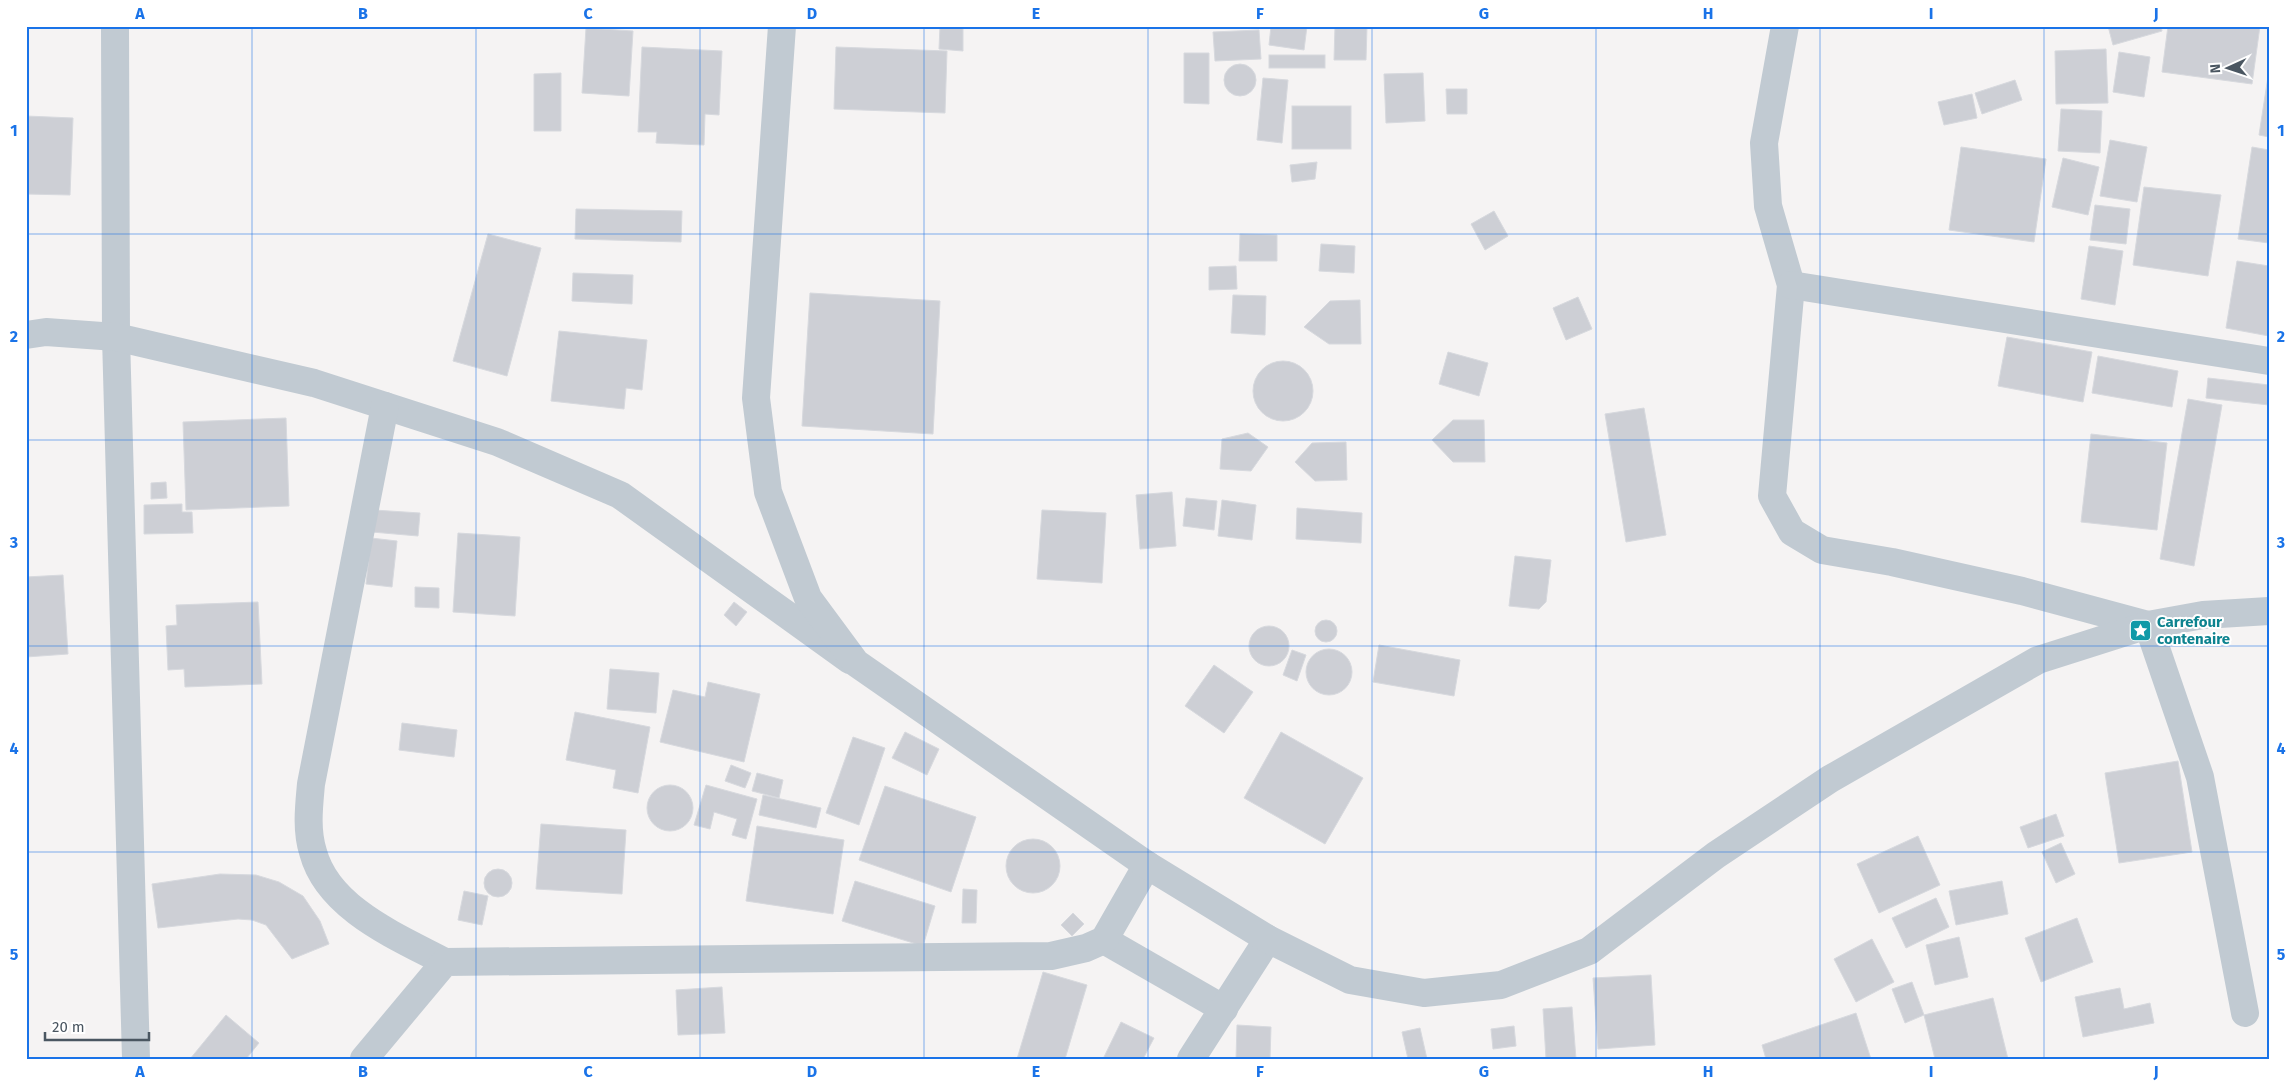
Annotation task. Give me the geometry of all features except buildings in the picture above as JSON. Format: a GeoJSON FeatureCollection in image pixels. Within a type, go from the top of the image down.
{"type":"FeatureCollection","features":[{"type":"Feature","properties":{"kind":"street"},"geometry":{"type":"LineString","coordinates":[[115,26],[116,337],[136,1059]]}},
{"type":"Feature","properties":{"kind":"street"},"geometry":{"type":"LineString","coordinates":[[782,26],[756,398],[768,492],[808,598],[856,663]]}},
{"type":"Feature","properties":{"kind":"street"},"geometry":{"type":"LineString","coordinates":[[1785,26],[1764,142],[1768,206],[1791,285],[1772,496],[1792,532],[1822,550],[1892,562],[2022,591],[2148,625]]}},
{"type":"Feature","properties":{"kind":"street"},"geometry":{"type":"LineString","coordinates":[[1791,285],[2269,361]]}},
{"type":"Feature","properties":{"kind":"street"},"geometry":{"type":"LineString","coordinates":[[26,335],[46,332],[116,337],[314,383],[497,442],[620,495],[856,663],[1147,865],[1268,938],[1350,980],[1424,993],[1502,985],[1589,951],[1716,856],[1830,779],[2038,660],[2148,625],[2203,615],[2269,611]]}},
{"type":"Feature","properties":{"kind":"street"},"geometry":{"type":"LineString","coordinates":[[385,406],[311,784],[308,825],[313,853],[329,884],[364,919],[445,962],[1051,956],[1086,948],[1104,940],[1147,865]]}},
{"type":"Feature","properties":{"kind":"street"},"geometry":{"type":"LineString","coordinates":[[2148,625],[2200,777],[2245,1013]]}},
{"type":"Feature","properties":{"kind":"street"},"geometry":{"type":"LineString","coordinates":[[1191,1059],[1268,938]]}},
{"type":"Feature","properties":{"kind":"street"},"geometry":{"type":"LineString","coordinates":[[1104,940],[1224,1009]]}},
{"type":"Feature","properties":{"kind":"street"},"geometry":{"type":"LineString","coordinates":[[364,1059],[445,962]]}},
{"type":"Feature","properties":{"kind":"place","name":"Carrefour contenaire"},"geometry":{"type":"Point","coordinates":[2141,631]}}]}
